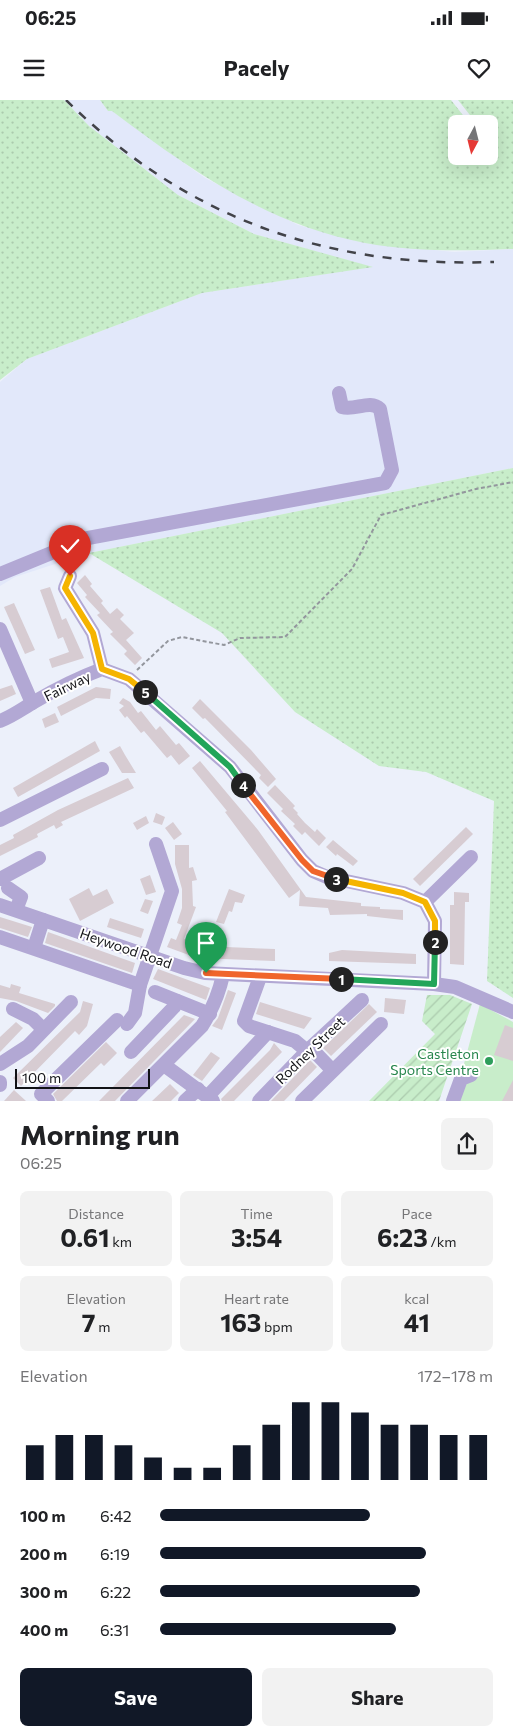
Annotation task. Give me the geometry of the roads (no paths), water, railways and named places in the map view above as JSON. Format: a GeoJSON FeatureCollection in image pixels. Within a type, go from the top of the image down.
{"type":"FeatureCollection","features":[{"type":"Feature","properties":{"kind":"street"},"geometry":{"type":"LineString","coordinates":[[0,574],[88,538],[385,483],[392,470],[380,409],[372,405],[353,408],[342,407],[339,393]]}},
{"type":"Feature","properties":{"kind":"street","name":"Fairway"},"geometry":{"type":"LineString","coordinates":[[70,576],[65,588],[93,633],[102,669]]}},
{"type":"Feature","properties":{"kind":"street","name":"Fairway"},"geometry":{"type":"LineString","coordinates":[[0,629],[32,703]]}},
{"type":"Feature","properties":{"kind":"street","name":"Fairway"},"geometry":{"type":"LineString","coordinates":[[0,721],[14,716],[32,703],[80,677],[102,669],[129,679],[230,767],[302,860],[313,871],[327,877],[403,893],[425,902]]}},
{"type":"Feature","properties":{"kind":"street"},"geometry":{"type":"LineString","coordinates":[[0,820],[102,769]]}},
{"type":"Feature","properties":{"kind":"street"},"geometry":{"type":"LineString","coordinates":[[48,1101],[41,1094],[117,1026],[135,1013],[140,984],[148,956],[172,891],[156,844]]}},
{"type":"Feature","properties":{"kind":"street"},"geometry":{"type":"LineString","coordinates":[[434,984],[435,921],[425,902],[471,857]]}},
{"type":"Feature","properties":{"kind":"street"},"geometry":{"type":"LineString","coordinates":[[16,910],[20,897],[4,883],[39,858]]}},
{"type":"Feature","properties":{"kind":"street","name":"Heywood Road"},"geometry":{"type":"LineString","coordinates":[[0,905],[184,968],[222,975],[434,984],[455,987],[513,1012]]}},
{"type":"Feature","properties":{"kind":"street"},"geometry":{"type":"LineString","coordinates":[[34,948],[44,920]]}},
{"type":"Feature","properties":{"kind":"street"},"geometry":{"type":"LineString","coordinates":[[0,937],[140,984]]}},
{"type":"Feature","properties":{"kind":"street"},"geometry":{"type":"LineString","coordinates":[[127,1101],[202,1026],[210,1014],[220,988],[222,975]]}},
{"type":"Feature","properties":{"kind":"street"},"geometry":{"type":"LineString","coordinates":[[260,977],[244,1021],[249,1026],[295,1041],[309,1050],[332,1070]]}},
{"type":"Feature","properties":{"kind":"street"},"geometry":{"type":"LineString","coordinates":[[156,992],[210,1014]]}},
{"type":"Feature","properties":{"kind":"street","name":"Rodney Street"},"geometry":{"type":"LineString","coordinates":[[259,1101],[362,1000]]}},
{"type":"Feature","properties":{"kind":"street"},"geometry":{"type":"LineString","coordinates":[[131,1052],[174,1007],[177,1001]]}},
{"type":"Feature","properties":{"kind":"street"},"geometry":{"type":"LineString","coordinates":[[0,1064],[28,1046],[72,1002]]}},
{"type":"Feature","properties":{"kind":"street"},"geometry":{"type":"LineString","coordinates":[[13,1009],[33,1019],[44,1029]]}},
{"type":"Feature","properties":{"kind":"street"},"geometry":{"type":"LineString","coordinates":[[302,1101],[381,1024]]}},
{"type":"Feature","properties":{"kind":"street"},"geometry":{"type":"LineString","coordinates":[[185,1101],[206,1096],[268,1032]]}},
{"type":"Feature","properties":{"kind":"street"},"geometry":{"type":"LineString","coordinates":[[164,1065],[206,1096]]}},
{"type":"Feature","properties":{"kind":"street"},"geometry":{"type":"LineString","coordinates":[[453,1101],[461,1079],[471,1075]]}},
{"type":"Feature","properties":{"kind":"railway"},"geometry":{"type":"LineString","coordinates":[[66,100],[112,141],[160,176],[210,205],[262,228],[316,244],[373,256],[432,262],[494,262]]}},
{"type":"Feature","properties":{"kind":"place","name":"Castleton Sports Centre"},"geometry":{"type":"Point","coordinates":[489,1061]}}]}
